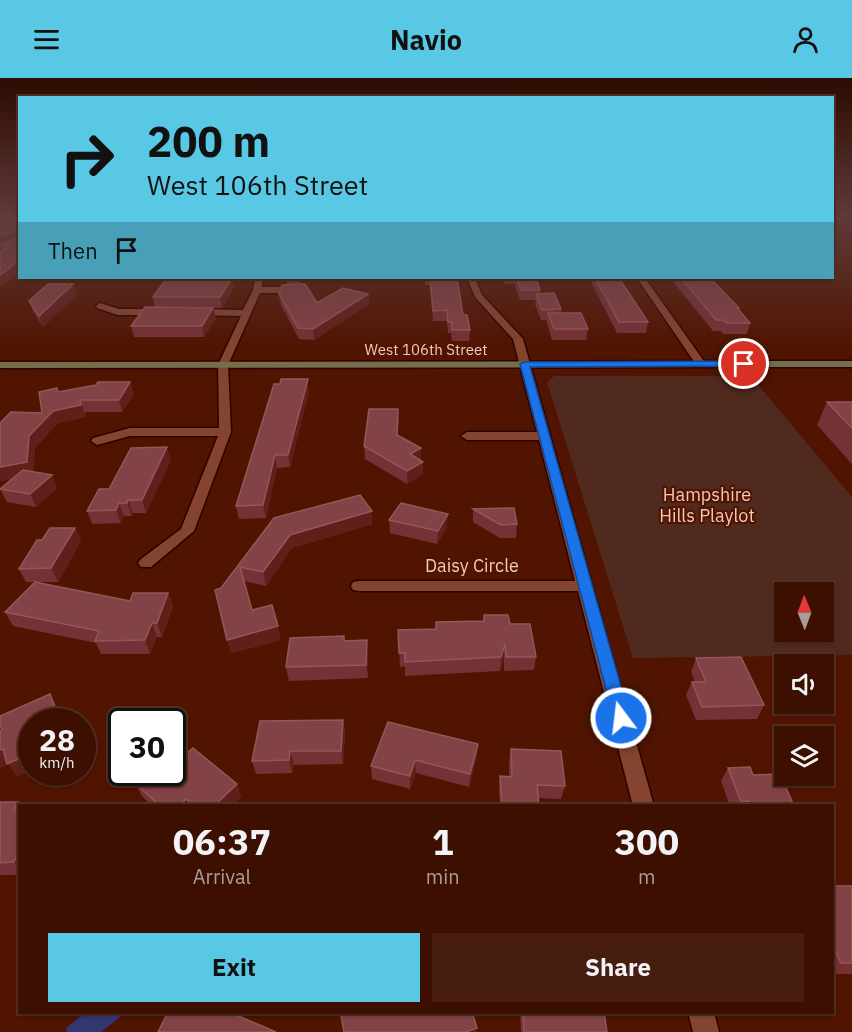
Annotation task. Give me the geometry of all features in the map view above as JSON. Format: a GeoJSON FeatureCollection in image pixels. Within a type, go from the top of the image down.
{"type":"FeatureCollection","features":[{"type":"Feature","properties":{"kind":"street"},"geometry":{"type":"LineString","coordinates":[[146,563],[187,531],[225,432],[223,365],[257,290],[259,279]]}},
{"type":"Feature","properties":{"kind":"street"},"geometry":{"type":"LineString","coordinates":[[471,279],[479,299],[510,325],[518,339],[643,804]]}},
{"type":"Feature","properties":{"kind":"street"},"geometry":{"type":"LineString","coordinates":[[642,279],[701,364]]}},
{"type":"Feature","properties":{"kind":"street"},"geometry":{"type":"LineString","coordinates":[[257,290],[304,290]]}},
{"type":"Feature","properties":{"kind":"street"},"geometry":{"type":"LineString","coordinates":[[100,306],[118,312],[165,312]]}},
{"type":"Feature","properties":{"kind":"street"},"geometry":{"type":"LineString","coordinates":[[188,312],[247,313]]}},
{"type":"Feature","properties":{"kind":"street","name":"West 106th Street"},"geometry":{"type":"LineString","coordinates":[[0,365],[852,364]]}},
{"type":"Feature","properties":{"kind":"street"},"geometry":{"type":"LineString","coordinates":[[97,441],[130,432],[225,432]]}},
{"type":"Feature","properties":{"kind":"street"},"geometry":{"type":"LineString","coordinates":[[467,436],[544,436]]}},
{"type":"Feature","properties":{"kind":"street","name":"Daisy Circle"},"geometry":{"type":"LineString","coordinates":[[359,586],[586,586]]}},
{"type":"Feature","properties":{"kind":"street"},"geometry":{"type":"LineString","coordinates":[[701,1014],[706,1032]]}},
{"type":"Feature","properties":{"kind":"green space","name":"Hampshire Hills Playlot"},"geometry":{"type":"Polygon","coordinates":[[[554,376],[751,376],[852,497],[852,655],[774,654],[774,656],[633,658],[547,382],[554,376]]]}},
{"type":"Feature","properties":{"kind":"shaded area"},"geometry":{"type":"Polygon","coordinates":[[[84,1014],[124,1014],[101,1032],[67,1032],[66,1028],[84,1014]]]}},
{"type":"Feature","properties":{"kind":"building"},"geometry":{"type":"Polygon","coordinates":[[[0,260],[18,260],[18,262],[0,275],[0,260]]]}},
{"type":"Feature","properties":{"kind":"building"},"geometry":{"type":"Polygon","coordinates":[[[166,279],[231,279],[220,297],[153,297],[166,279]]]}},
{"type":"Feature","properties":{"kind":"building"},"geometry":{"type":"Polygon","coordinates":[[[430,279],[457,279],[463,315],[467,315],[470,330],[452,330],[452,322],[448,322],[447,310],[433,311],[430,279]]]}},
{"type":"Feature","properties":{"kind":"building"},"geometry":{"type":"Polygon","coordinates":[[[517,279],[536,279],[540,290],[521,290],[517,279]]]}},
{"type":"Feature","properties":{"kind":"building"},"geometry":{"type":"Polygon","coordinates":[[[596,279],[620,279],[648,322],[619,322],[596,279]]]}},
{"type":"Feature","properties":{"kind":"building"},"geometry":{"type":"Polygon","coordinates":[[[682,279],[711,279],[750,323],[726,323],[724,320],[716,320],[682,279]]]}},
{"type":"Feature","properties":{"kind":"building"},"geometry":{"type":"Polygon","coordinates":[[[48,284],[73,284],[39,316],[29,301],[48,284]]]}},
{"type":"Feature","properties":{"kind":"building"},"geometry":{"type":"Polygon","coordinates":[[[305,284],[317,303],[343,288],[368,294],[313,329],[298,328],[279,294],[282,285],[305,284]]]}},
{"type":"Feature","properties":{"kind":"building"},"geometry":{"type":"Polygon","coordinates":[[[554,293],[561,309],[542,310],[536,294],[554,293]]]}},
{"type":"Feature","properties":{"kind":"building"},"geometry":{"type":"Polygon","coordinates":[[[145,307],[213,308],[202,326],[131,326],[145,307]]]}},
{"type":"Feature","properties":{"kind":"building"},"geometry":{"type":"Polygon","coordinates":[[[548,313],[581,313],[588,329],[554,329],[548,313]]]}},
{"type":"Feature","properties":{"kind":"building"},"geometry":{"type":"Polygon","coordinates":[[[281,379],[308,379],[288,455],[275,455],[263,505],[236,506],[274,384],[280,384],[281,379]]]}},
{"type":"Feature","properties":{"kind":"building"},"geometry":{"type":"Polygon","coordinates":[[[98,382],[130,382],[119,400],[80,400],[81,405],[53,411],[29,436],[27,462],[0,467],[0,423],[11,412],[42,413],[39,392],[57,388],[58,392],[96,385],[98,382]]]}},
{"type":"Feature","properties":{"kind":"building"},"geometry":{"type":"Polygon","coordinates":[[[827,402],[852,402],[852,428],[827,402]]]}},
{"type":"Feature","properties":{"kind":"building"},"geometry":{"type":"Polygon","coordinates":[[[369,409],[398,409],[397,435],[421,448],[410,454],[423,462],[407,471],[364,446],[369,409]]]}},
{"type":"Feature","properties":{"kind":"building"},"geometry":{"type":"Polygon","coordinates":[[[167,447],[142,500],[128,500],[127,503],[119,503],[116,510],[87,511],[99,489],[109,489],[131,448],[167,447]]]}},
{"type":"Feature","properties":{"kind":"building"},"geometry":{"type":"Polygon","coordinates":[[[23,470],[52,475],[30,494],[0,489],[23,470]]]}},
{"type":"Feature","properties":{"kind":"building"},"geometry":{"type":"Polygon","coordinates":[[[360,495],[372,511],[290,535],[263,572],[240,567],[252,610],[272,605],[278,626],[227,640],[215,590],[221,588],[274,518],[360,495]]]}},
{"type":"Feature","properties":{"kind":"building"},"geometry":{"type":"Polygon","coordinates":[[[401,503],[448,514],[438,531],[389,520],[401,503]]]}},
{"type":"Feature","properties":{"kind":"building"},"geometry":{"type":"Polygon","coordinates":[[[514,508],[517,524],[501,525],[473,509],[514,508]]]}},
{"type":"Feature","properties":{"kind":"building"},"geometry":{"type":"Polygon","coordinates":[[[50,528],[75,528],[51,568],[19,569],[37,540],[42,540],[50,528]]]}},
{"type":"Feature","properties":{"kind":"building"},"geometry":{"type":"Polygon","coordinates":[[[35,582],[130,601],[133,593],[168,593],[157,623],[152,623],[145,640],[95,641],[99,631],[5,612],[35,582]]]}},
{"type":"Feature","properties":{"kind":"building"},"geometry":{"type":"Polygon","coordinates":[[[484,615],[508,615],[510,624],[530,624],[536,657],[506,657],[505,644],[501,657],[405,662],[405,653],[399,653],[398,630],[436,629],[436,622],[484,621],[484,615]]]}},
{"type":"Feature","properties":{"kind":"building"},"geometry":{"type":"Polygon","coordinates":[[[344,636],[344,641],[367,640],[366,665],[286,667],[290,638],[344,636]]]}},
{"type":"Feature","properties":{"kind":"building"},"geometry":{"type":"Polygon","coordinates":[[[741,657],[764,705],[702,707],[692,682],[706,682],[696,658],[741,657]]]}},
{"type":"Feature","properties":{"kind":"building"},"geometry":{"type":"Polygon","coordinates":[[[50,694],[55,708],[18,708],[50,694]]]}},
{"type":"Feature","properties":{"kind":"building"},"geometry":{"type":"Polygon","coordinates":[[[18,708],[18,759],[7,764],[3,749],[0,750],[0,731],[2,730],[0,716],[18,708]]]}},
{"type":"Feature","properties":{"kind":"building"},"geometry":{"type":"Polygon","coordinates":[[[343,720],[341,751],[290,751],[289,760],[252,761],[260,721],[343,720]]]}},
{"type":"Feature","properties":{"kind":"building"},"geometry":{"type":"Polygon","coordinates":[[[388,722],[478,744],[470,774],[415,760],[410,776],[371,766],[388,722]]]}},
{"type":"Feature","properties":{"kind":"building"},"geometry":{"type":"Polygon","coordinates":[[[193,748],[237,784],[216,804],[192,804],[186,799],[181,804],[158,804],[138,786],[186,786],[186,754],[193,748]]]}},
{"type":"Feature","properties":{"kind":"building"},"geometry":{"type":"Polygon","coordinates":[[[511,749],[561,751],[565,786],[537,785],[539,804],[502,804],[500,776],[512,777],[511,749]]]}},
{"type":"Feature","properties":{"kind":"building"},"geometry":{"type":"Polygon","coordinates":[[[750,767],[753,775],[774,774],[774,786],[785,786],[793,804],[750,804],[749,801],[741,802],[728,768],[750,767]]]}},
{"type":"Feature","properties":{"kind":"building"},"geometry":{"type":"Polygon","coordinates":[[[0,802],[18,802],[14,810],[18,809],[18,853],[14,862],[0,863],[0,802]]]}},
{"type":"Feature","properties":{"kind":"building"},"geometry":{"type":"Polygon","coordinates":[[[834,886],[852,886],[852,963],[841,963],[834,948],[834,886]]]}},
{"type":"Feature","properties":{"kind":"building"},"geometry":{"type":"Polygon","coordinates":[[[167,1014],[234,1014],[276,1032],[158,1032],[167,1014]]]}},
{"type":"Feature","properties":{"kind":"building"},"geometry":{"type":"Polygon","coordinates":[[[346,1014],[473,1014],[477,1028],[466,1032],[344,1032],[341,1016],[346,1014]]]}},
{"type":"Feature","properties":{"kind":"building"},"geometry":{"type":"Polygon","coordinates":[[[523,1014],[604,1014],[607,1032],[524,1032],[523,1014]]]}},
{"type":"Feature","properties":{"kind":"route"},"geometry":{"type":"LineString","coordinates":[[621,718],[524,364],[744,364]]}}]}
